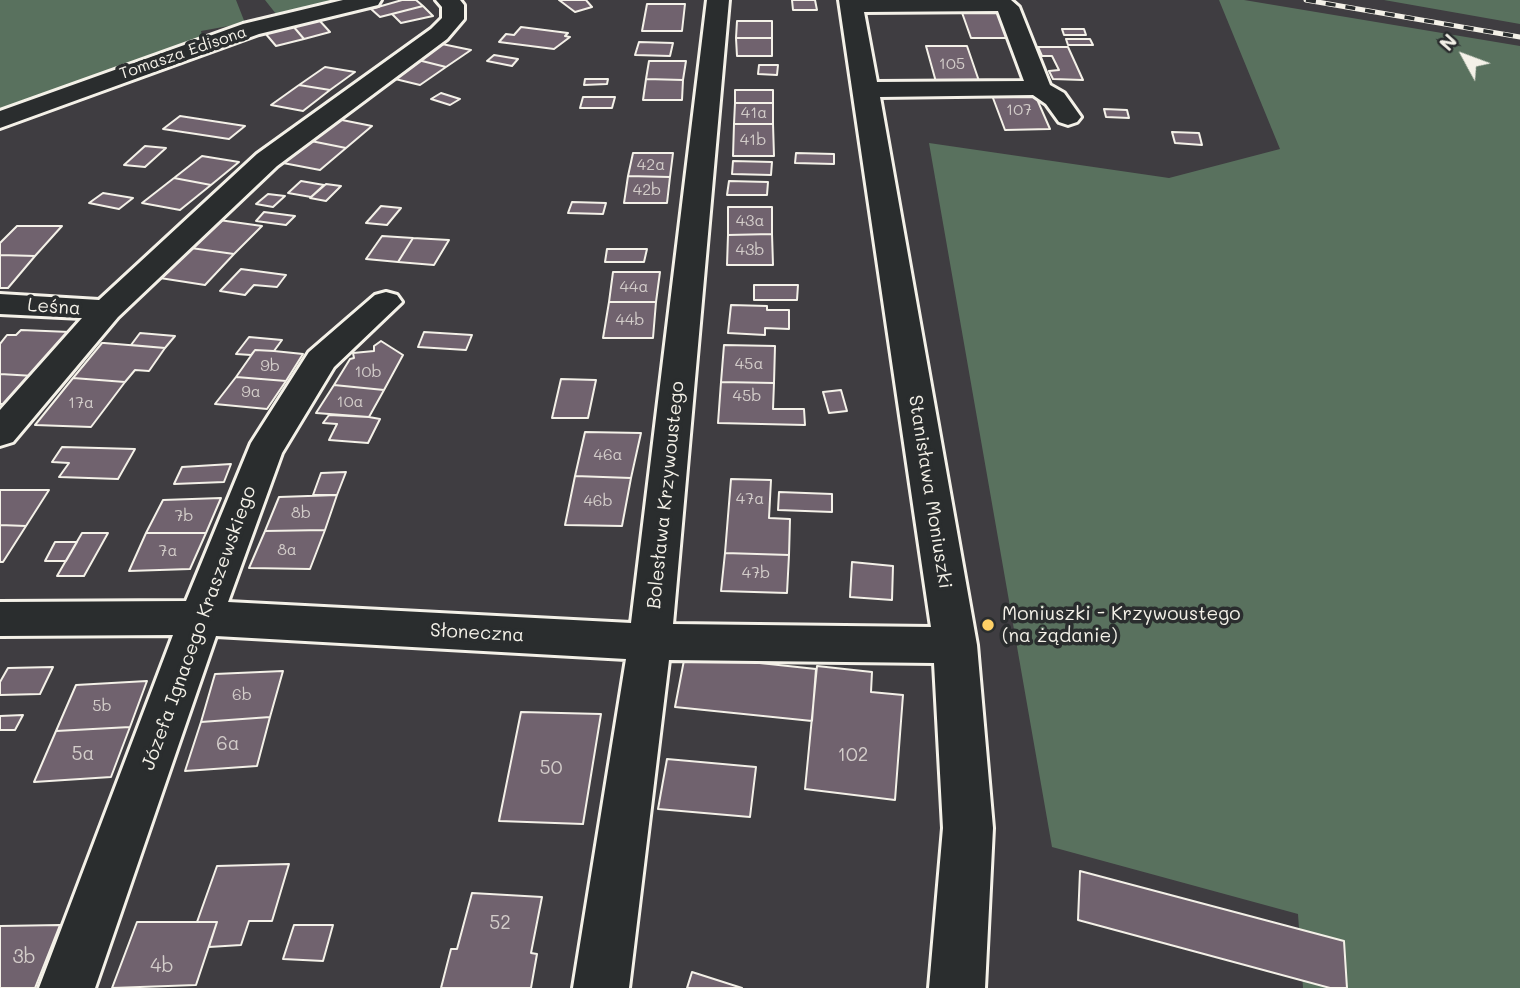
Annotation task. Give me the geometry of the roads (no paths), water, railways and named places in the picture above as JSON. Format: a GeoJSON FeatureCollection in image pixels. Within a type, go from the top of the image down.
{"type":"FeatureCollection","features":[{"type":"Feature","properties":{"kind":"street"},"geometry":{"type":"LineString","coordinates":[[260,0],[275,23]]}},
{"type":"Feature","properties":{"kind":"street","name":"Tomasza Edisona"},"geometry":{"type":"LineString","coordinates":[[0,120],[173,55],[275,23],[370,0]]}},
{"type":"Feature","properties":{"kind":"street"},"geometry":{"type":"LineString","coordinates":[[0,433],[107,310],[267,160],[439,34],[453,19],[453,5],[447,0]]}},
{"type":"Feature","properties":{"kind":"street","name":"Bolesława Krzywoustego"},"geometry":{"type":"LineString","coordinates":[[601,988],[650,642],[718,0]]}},
{"type":"Feature","properties":{"kind":"street"},"geometry":{"type":"LineString","coordinates":[[851,3],[968,1],[993,2],[1008,7],[1038,84],[1036,88]]}},
{"type":"Feature","properties":{"kind":"street","name":"Stanisława Moniuszki"},"geometry":{"type":"LineString","coordinates":[[851,3],[955,645],[968,828],[957,988]]}},
{"type":"Feature","properties":{"kind":"street"},"geometry":{"type":"LineString","coordinates":[[867,90],[1036,88],[1050,92],[1060,101],[1068,117]]}},
{"type":"Feature","properties":{"kind":"street","name":"Józefa Ignacego Kraszewskiego"},"geometry":{"type":"LineString","coordinates":[[67,988],[264,452],[321,360],[386,302]]}},
{"type":"Feature","properties":{"kind":"street","name":"Leśna"},"geometry":{"type":"LineString","coordinates":[[0,304],[107,310]]}},
{"type":"Feature","properties":{"kind":"street","name":"Słoneczna"},"geometry":{"type":"LineString","coordinates":[[0,619],[201,618],[650,642],[955,645]]}},
{"type":"Feature","properties":{"kind":"railway"},"geometry":{"type":"LineString","coordinates":[[1306,0],[1520,37]]}},
{"type":"Feature","properties":{"kind":"place","name":"Moniuszki - Krzywoustego (na żądanie)"},"geometry":{"type":"Point","coordinates":[988,625]}}]}
